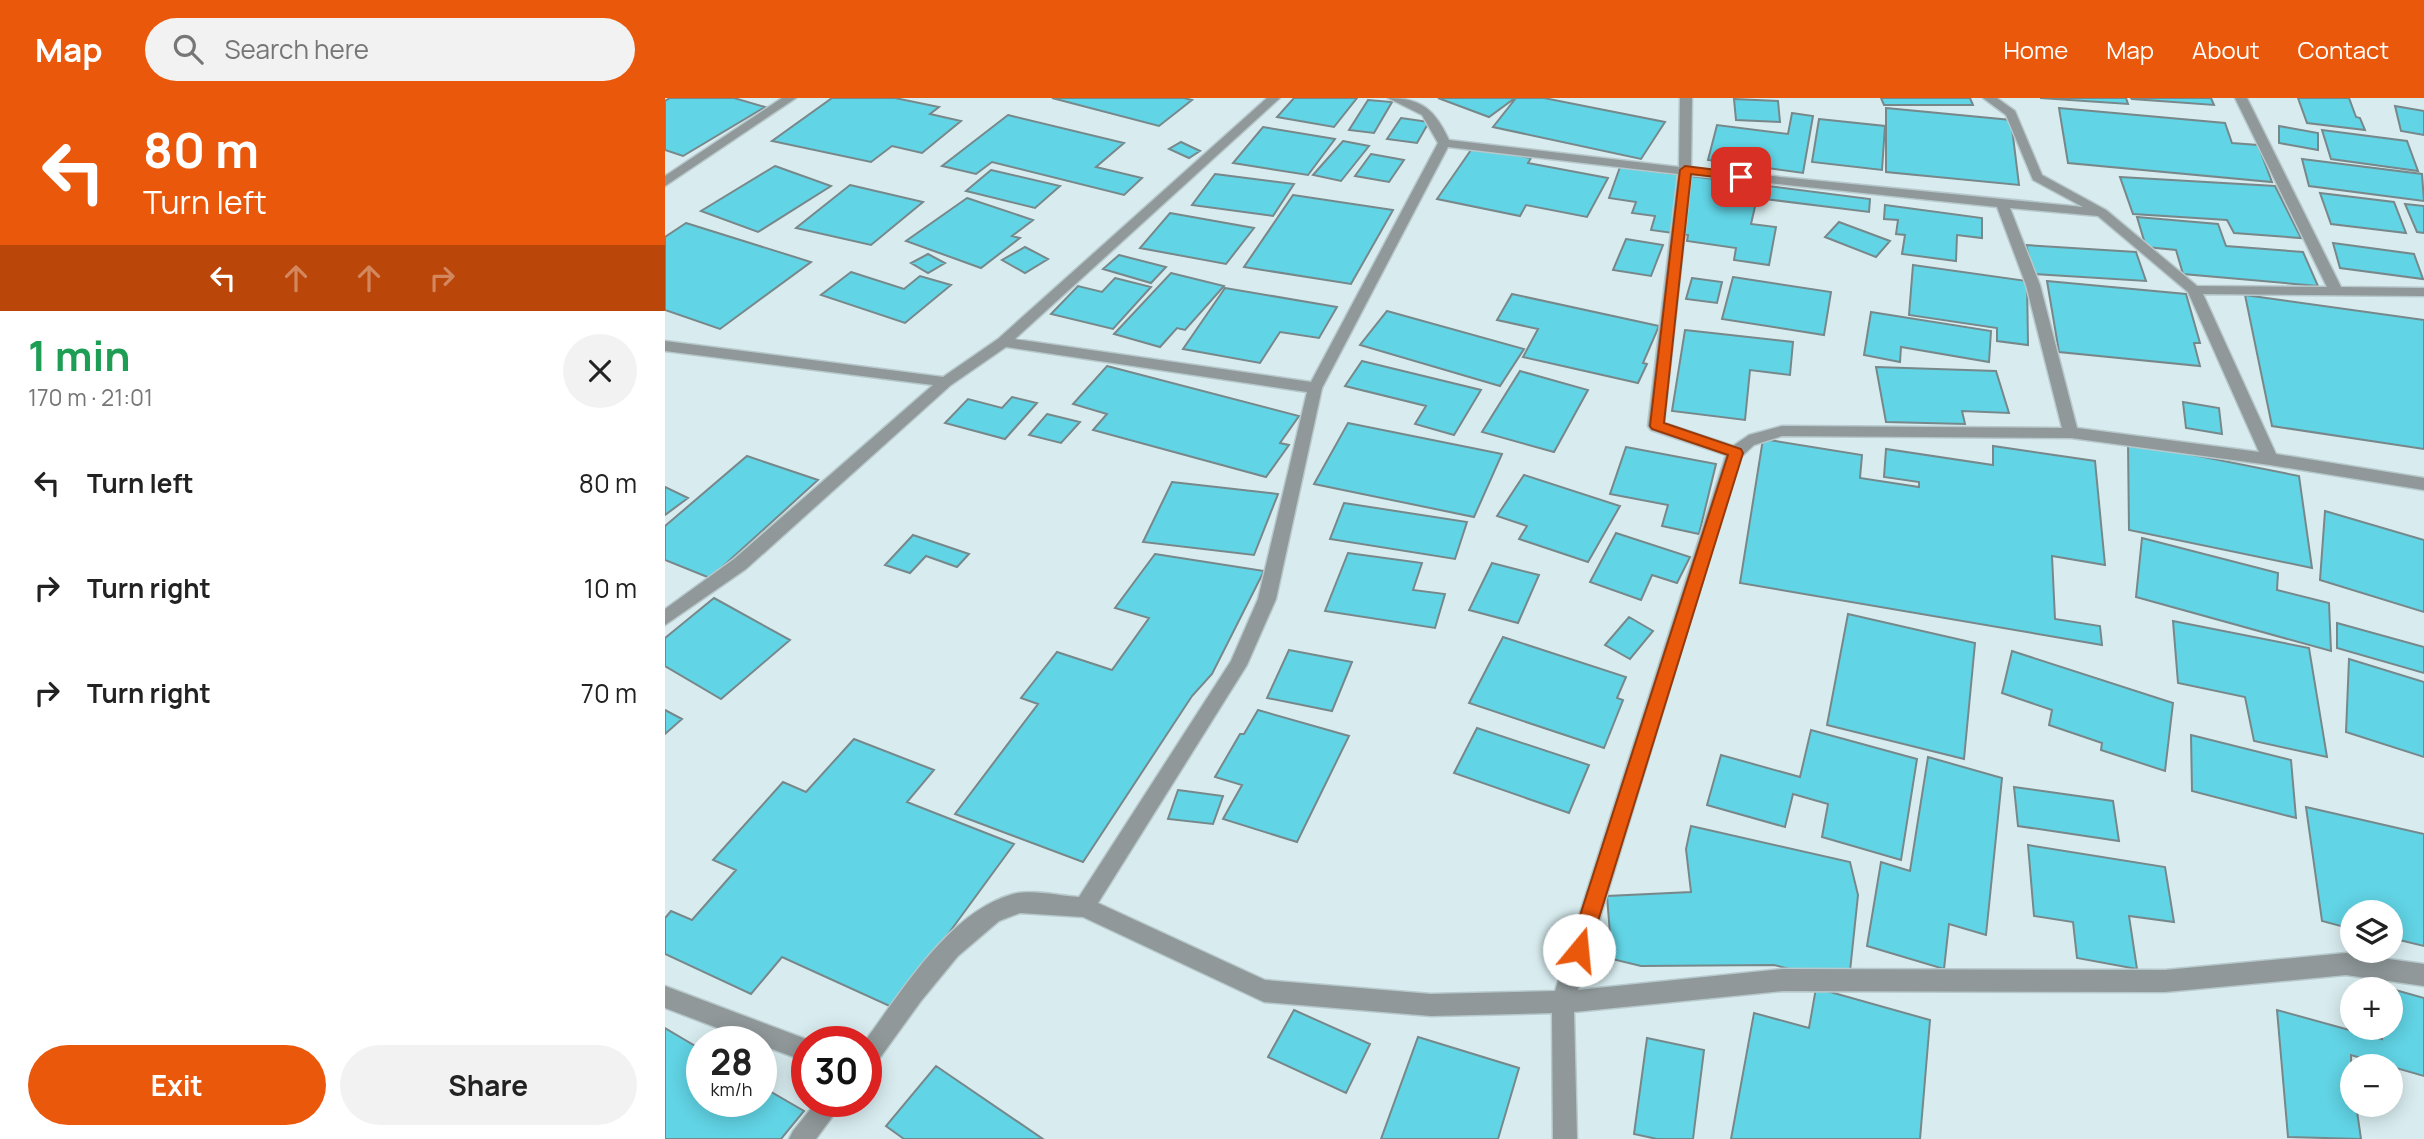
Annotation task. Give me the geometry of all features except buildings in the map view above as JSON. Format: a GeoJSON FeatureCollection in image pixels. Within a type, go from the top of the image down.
{"type":"FeatureCollection","features":[{"type":"Feature","properties":{"kind":"street"},"geometry":{"type":"LineString","coordinates":[[665,182],[790,98]]}},
{"type":"Feature","properties":{"kind":"street"},"geometry":{"type":"LineString","coordinates":[[665,618],[740,564],[946,382],[1003,342],[1274,98]]}},
{"type":"Feature","properties":{"kind":"street"},"geometry":{"type":"LineString","coordinates":[[1084,907],[1238,665],[1268,599],[1315,388],[1444,143],[1436,123],[1423,108],[1394,98]]}},
{"type":"Feature","properties":{"kind":"street"},"geometry":{"type":"LineString","coordinates":[[1686,98],[1685,170],[1657,426],[1736,453]]}},
{"type":"Feature","properties":{"kind":"street"},"geometry":{"type":"LineString","coordinates":[[1989,98],[2011,113],[2037,177],[2102,214],[2194,290],[2270,460]]}},
{"type":"Feature","properties":{"kind":"street"},"geometry":{"type":"LineString","coordinates":[[2241,98],[2336,291]]}},
{"type":"Feature","properties":{"kind":"street"},"geometry":{"type":"LineString","coordinates":[[1444,143],[1823,187],[2102,214]]}},
{"type":"Feature","properties":{"kind":"street"},"geometry":{"type":"LineString","coordinates":[[2002,204],[2033,285],[2071,433]]}},
{"type":"Feature","properties":{"kind":"street"},"geometry":{"type":"LineString","coordinates":[[2194,290],[2424,292]]}},
{"type":"Feature","properties":{"kind":"street"},"geometry":{"type":"LineString","coordinates":[[1003,342],[1315,388]]}},
{"type":"Feature","properties":{"kind":"street"},"geometry":{"type":"LineString","coordinates":[[665,346],[946,382]]}},
{"type":"Feature","properties":{"kind":"street"},"geometry":{"type":"LineString","coordinates":[[1565,1139],[1563,1002],[1736,453],[1754,438],[1782,431],[2071,433],[2424,484]]}},
{"type":"Feature","properties":{"kind":"street"},"geometry":{"type":"LineString","coordinates":[[882,1037],[943,955],[975,926],[1015,904],[1084,907],[1265,990],[1431,1005],[1563,1002],[1783,980],[2165,981],[2346,964],[2424,975]]}},
{"type":"Feature","properties":{"kind":"street"},"geometry":{"type":"LineString","coordinates":[[665,997],[791,1045]]}},
{"type":"Feature","properties":{"kind":"street"},"geometry":{"type":"LineString","coordinates":[[801,1139],[819,1117]]}},
{"type":"Feature","properties":{"kind":"route"},"geometry":{"type":"LineString","coordinates":[[1579,950],[1736,453],[1657,426],[1685,170],[1741,177]]}}]}
